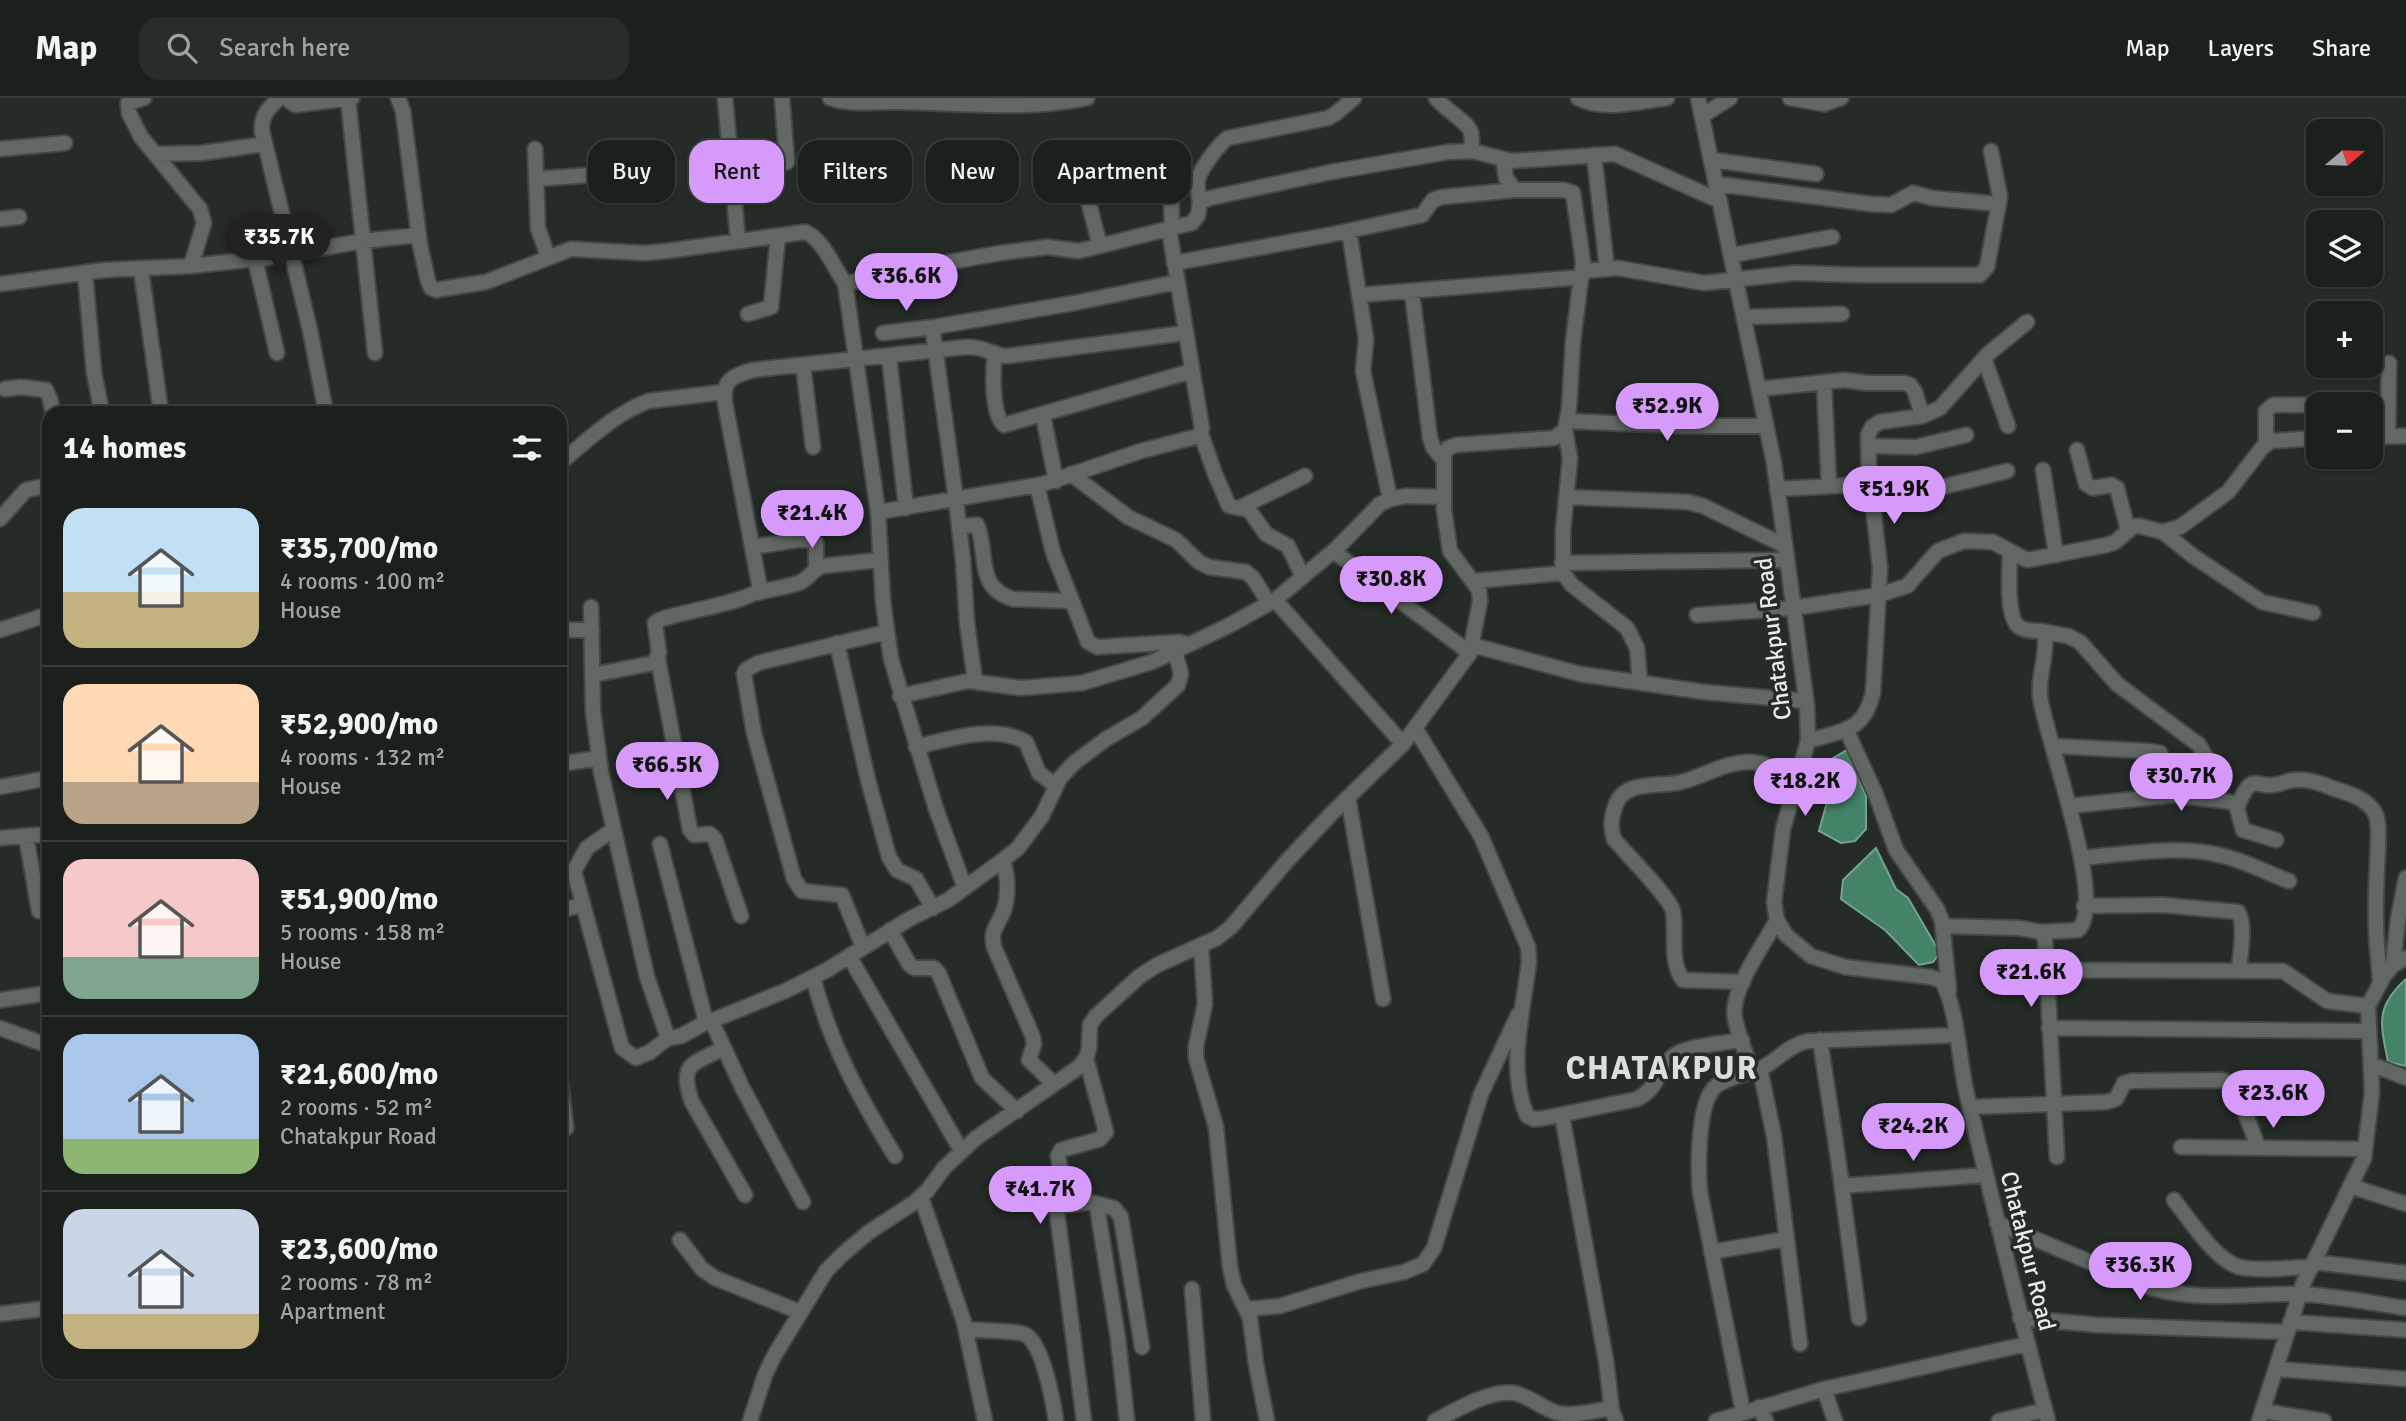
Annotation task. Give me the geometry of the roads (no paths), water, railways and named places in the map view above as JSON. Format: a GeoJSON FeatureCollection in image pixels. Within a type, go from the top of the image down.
{"type":"FeatureCollection","features":[{"type":"Feature","properties":{"kind":"street"},"geometry":{"type":"LineString","coordinates":[[144,98],[131,101],[128,107],[134,126],[203,216],[204,223],[191,266]]}},
{"type":"Feature","properties":{"kind":"street"},"geometry":{"type":"LineString","coordinates":[[279,98],[261,121],[325,406]]}},
{"type":"Feature","properties":{"kind":"street"},"geometry":{"type":"LineString","coordinates":[[286,98],[295,105],[350,98],[375,353]]}},
{"type":"Feature","properties":{"kind":"street"},"geometry":{"type":"LineString","coordinates":[[398,98],[403,111],[419,235],[428,281],[431,288],[436,290],[486,282],[571,249],[643,253],[805,232],[811,235],[845,283],[878,512],[886,632],[900,696],[936,809],[965,888]]}},
{"type":"Feature","properties":{"kind":"street"},"geometry":{"type":"LineString","coordinates":[[725,98],[738,242]]}},
{"type":"Feature","properties":{"kind":"street"},"geometry":{"type":"LineString","coordinates":[[782,98],[787,162]]}},
{"type":"Feature","properties":{"kind":"street"},"geometry":{"type":"LineString","coordinates":[[830,98],[851,102],[978,105],[1055,104],[1087,98]]}},
{"type":"Feature","properties":{"kind":"street"},"geometry":{"type":"LineString","coordinates":[[845,283],[1000,253],[1047,247],[1079,251],[1196,221],[1200,202],[1197,182],[1199,175],[1222,142],[1228,138],[1328,118],[1354,98]]}},
{"type":"Feature","properties":{"kind":"street"},"geometry":{"type":"LineString","coordinates":[[1436,98],[1468,127],[1471,132],[1472,151]]}},
{"type":"Feature","properties":{"kind":"street"},"geometry":{"type":"LineString","coordinates":[[1578,98],[1596,104],[1615,104],[1667,98]]}},
{"type":"Feature","properties":{"kind":"street","name":"Chatakpur Road"},"geometry":{"type":"LineString","coordinates":[[1698,98],[1766,426],[1806,701],[1808,741],[1783,829],[1774,902],[1777,920]]}},
{"type":"Feature","properties":{"kind":"street"},"geometry":{"type":"LineString","coordinates":[[1702,116],[1730,98]]}},
{"type":"Feature","properties":{"kind":"street"},"geometry":{"type":"LineString","coordinates":[[1790,98],[1824,104],[1841,98]]}},
{"type":"Feature","properties":{"kind":"street"},"geometry":{"type":"LineString","coordinates":[[0,149],[65,143]]}},
{"type":"Feature","properties":{"kind":"street"},"geometry":{"type":"LineString","coordinates":[[156,154],[215,152],[265,144]]}},
{"type":"Feature","properties":{"kind":"street"},"geometry":{"type":"LineString","coordinates":[[535,149],[538,228],[548,257]]}},
{"type":"Feature","properties":{"kind":"street"},"geometry":{"type":"LineString","coordinates":[[1200,202],[1331,172],[1448,152],[1472,151],[1503,160],[1615,155],[1720,201]]}},
{"type":"Feature","properties":{"kind":"street"},"geometry":{"type":"LineString","coordinates":[[1360,295],[1412,292],[1618,268],[1701,283],[1795,273],[1980,275],[1987,267],[1999,204],[1991,151]]}},
{"type":"Feature","properties":{"kind":"street"},"geometry":{"type":"LineString","coordinates":[[1594,155],[1607,269]]}},
{"type":"Feature","properties":{"kind":"street"},"geometry":{"type":"LineString","coordinates":[[1503,160],[1506,178],[1515,190]]}},
{"type":"Feature","properties":{"kind":"street"},"geometry":{"type":"LineString","coordinates":[[1712,160],[1816,174]]}},
{"type":"Feature","properties":{"kind":"street"},"geometry":{"type":"LineString","coordinates":[[536,179],[588,175]]}},
{"type":"Feature","properties":{"kind":"street"},"geometry":{"type":"LineString","coordinates":[[1717,184],[1871,204],[1891,205],[1913,193],[1932,198],[1999,204]]}},
{"type":"Feature","properties":{"kind":"street"},"geometry":{"type":"LineString","coordinates":[[1100,246],[1088,200],[1090,196],[1167,186],[1171,193],[1174,263],[1201,434],[1229,506],[1249,510],[1266,534],[1287,546],[1303,578]]}},
{"type":"Feature","properties":{"kind":"street"},"geometry":{"type":"LineString","coordinates":[[1174,263],[1422,215],[1433,201],[1442,197],[1515,190],[1564,190],[1573,193],[1582,274],[1566,425],[1570,458],[1562,568],[1572,585],[1627,628],[1637,648],[1640,683]]}},
{"type":"Feature","properties":{"kind":"street"},"geometry":{"type":"LineString","coordinates":[[0,219],[19,218]]}},
{"type":"Feature","properties":{"kind":"street"},"geometry":{"type":"LineString","coordinates":[[1349,230],[1367,348],[1363,371],[1390,499]]}},
{"type":"Feature","properties":{"kind":"street"},"geometry":{"type":"LineString","coordinates":[[0,284],[85,273],[255,259],[363,241],[419,235]]}},
{"type":"Feature","properties":{"kind":"street"},"geometry":{"type":"LineString","coordinates":[[748,314],[771,307],[778,236]]}},
{"type":"Feature","properties":{"kind":"street"},"geometry":{"type":"LineString","coordinates":[[1732,255],[1832,236]]}},
{"type":"Feature","properties":{"kind":"street"},"geometry":{"type":"LineString","coordinates":[[255,259],[278,353]]}},
{"type":"Feature","properties":{"kind":"street"},"geometry":{"type":"LineString","coordinates":[[141,269],[160,406]]}},
{"type":"Feature","properties":{"kind":"street"},"geometry":{"type":"LineString","coordinates":[[85,273],[94,373],[101,406]]}},
{"type":"Feature","properties":{"kind":"street"},"geometry":{"type":"LineString","coordinates":[[883,333],[1074,303],[1177,282]]}},
{"type":"Feature","properties":{"kind":"street"},"geometry":{"type":"LineString","coordinates":[[1412,292],[1430,438],[1433,447],[1444,461]]}},
{"type":"Feature","properties":{"kind":"street"},"geometry":{"type":"LineString","coordinates":[[1745,317],[1842,314]]}},
{"type":"Feature","properties":{"kind":"street"},"geometry":{"type":"LineString","coordinates":[[1808,741],[1857,725],[1864,719],[1873,693],[1880,568],[1868,446],[1868,435],[1872,427],[1880,422],[1922,416],[1940,408],[1984,358],[2027,322]]}},
{"type":"Feature","properties":{"kind":"street"},"geometry":{"type":"LineString","coordinates":[[934,327],[975,681]]}},
{"type":"Feature","properties":{"kind":"street"},"geometry":{"type":"LineString","coordinates":[[757,593],[760,583],[724,392],[730,379],[753,370],[979,346],[1007,356],[1185,332]]}},
{"type":"Feature","properties":{"kind":"street"},"geometry":{"type":"LineString","coordinates":[[995,353],[993,377],[1000,423],[1008,424],[1192,371]]}},
{"type":"Feature","properties":{"kind":"street"},"geometry":{"type":"LineString","coordinates":[[889,356],[906,508]]}},
{"type":"Feature","properties":{"kind":"street"},"geometry":{"type":"LineString","coordinates":[[1984,358],[2008,426]]}},
{"type":"Feature","properties":{"kind":"street"},"geometry":{"type":"LineString","coordinates":[[2388,436],[2389,363]]}},
{"type":"Feature","properties":{"kind":"street"},"geometry":{"type":"LineString","coordinates":[[803,365],[813,447]]}},
{"type":"Feature","properties":{"kind":"street"},"geometry":{"type":"LineString","coordinates":[[1759,389],[1844,380],[1904,383],[1910,385],[1915,392],[1922,416]]}},
{"type":"Feature","properties":{"kind":"street"},"geometry":{"type":"LineString","coordinates":[[1824,382],[1829,486]]}},
{"type":"Feature","properties":{"kind":"street"},"geometry":{"type":"LineString","coordinates":[[5,389],[22,387],[46,390],[51,406]]}},
{"type":"Feature","properties":{"kind":"street"},"geometry":{"type":"LineString","coordinates":[[567,457],[613,419],[638,405],[724,392]]}},
{"type":"Feature","properties":{"kind":"street"},"geometry":{"type":"LineString","coordinates":[[2266,443],[2266,411],[2273,405],[2388,404]]}},
{"type":"Feature","properties":{"kind":"street"},"geometry":{"type":"LineString","coordinates":[[1043,415],[1056,481]]}},
{"type":"Feature","properties":{"kind":"street"},"geometry":{"type":"LineString","coordinates":[[750,1421],[765,1375],[826,1271],[869,1232],[921,1197],[961,1150],[1079,1067],[1089,1049],[1090,1026],[1096,1016],[1140,976],[1231,927],[1287,861],[1403,744],[1415,728],[1471,649],[1480,601],[1479,590],[1474,581],[1450,551],[1443,497],[1444,454],[1448,448],[1456,445],[1554,438],[1566,425],[1766,426]]}},
{"type":"Feature","properties":{"kind":"street"},"geometry":{"type":"LineString","coordinates":[[878,512],[1056,481],[1201,434]]}},
{"type":"Feature","properties":{"kind":"street"},"geometry":{"type":"LineString","coordinates":[[1868,446],[1916,447],[1966,435]]}},
{"type":"Feature","properties":{"kind":"street"},"geometry":{"type":"LineString","coordinates":[[2383,436],[2406,436]]}},
{"type":"Feature","properties":{"kind":"street"},"geometry":{"type":"LineString","coordinates":[[2163,532],[2180,527],[2228,492],[2266,443],[2278,439],[2306,438]]}},
{"type":"Feature","properties":{"kind":"street"},"geometry":{"type":"LineString","coordinates":[[2077,450],[2086,484],[2094,488],[2112,485],[2117,488],[2128,530]]}},
{"type":"Feature","properties":{"kind":"street"},"geometry":{"type":"LineString","coordinates":[[2043,470],[2056,555]]}},
{"type":"Feature","properties":{"kind":"street"},"geometry":{"type":"LineString","coordinates":[[1874,504],[2007,471]]}},
{"type":"Feature","properties":{"kind":"street"},"geometry":{"type":"LineString","coordinates":[[1071,474],[1128,517],[1176,540],[1199,562],[1209,567],[1246,572],[1403,744]]}},
{"type":"Feature","properties":{"kind":"street"},"geometry":{"type":"LineString","coordinates":[[1237,509],[1305,477]]}},
{"type":"Feature","properties":{"kind":"street"},"geometry":{"type":"LineString","coordinates":[[1777,489],[1871,484]]}},
{"type":"Feature","properties":{"kind":"street"},"geometry":{"type":"LineString","coordinates":[[614,829],[587,848],[574,871],[622,1048],[636,1058],[650,1052],[668,1038],[681,1035],[813,976],[933,908],[965,888],[1018,848],[1042,816],[1056,786],[1074,763],[1097,744],[1149,713],[1178,685],[1181,674],[1180,642],[1097,647],[1088,642],[1053,552],[1037,485]]}},
{"type":"Feature","properties":{"kind":"street"},"geometry":{"type":"LineString","coordinates":[[0,519],[26,490],[42,487]]}},
{"type":"Feature","properties":{"kind":"street"},"geometry":{"type":"LineString","coordinates":[[900,696],[975,681],[1021,688],[1082,683],[1140,667],[1272,601],[1303,578],[1380,504],[1390,499],[1418,495],[1443,497]]}},
{"type":"Feature","properties":{"kind":"street"},"geometry":{"type":"LineString","coordinates":[[1566,497],[1688,502],[1703,506],[1786,553]]}},
{"type":"Feature","properties":{"kind":"street"},"geometry":{"type":"LineString","coordinates":[[959,526],[976,525],[986,575],[1005,597],[1071,601]]}},
{"type":"Feature","properties":{"kind":"street"},"geometry":{"type":"LineString","coordinates":[[1697,615],[1793,608],[1878,596],[1907,586],[1938,551],[1957,543],[1988,540],[2027,560],[2111,544],[2128,530],[2139,526],[2163,532],[2193,556],[2262,602],[2313,613]]}},
{"type":"Feature","properties":{"kind":"street"},"geometry":{"type":"LineString","coordinates":[[753,547],[813,540],[816,543],[816,567]]}},
{"type":"Feature","properties":{"kind":"street"},"geometry":{"type":"LineString","coordinates":[[1333,551],[1471,649],[1580,674],[1704,691],[1806,701]]}},
{"type":"Feature","properties":{"kind":"street"},"geometry":{"type":"LineString","coordinates":[[2010,552],[2010,600],[2017,625],[2023,629],[2068,636],[2080,642],[2118,684],[2199,745],[2207,759],[2206,799]]}},
{"type":"Feature","properties":{"kind":"street"},"geometry":{"type":"LineString","coordinates":[[1474,581],[1562,568],[1786,553]]}},
{"type":"Feature","properties":{"kind":"street"},"geometry":{"type":"LineString","coordinates":[[741,916],[715,839],[710,834],[694,835],[690,830],[657,659],[655,623],[804,580],[816,567],[880,560]]}},
{"type":"Feature","properties":{"kind":"street"},"geometry":{"type":"LineString","coordinates":[[591,607],[593,711],[599,758],[647,977],[668,1038]]}},
{"type":"Feature","properties":{"kind":"street"},"geometry":{"type":"LineString","coordinates":[[0,630],[42,616]]}},
{"type":"Feature","properties":{"kind":"street"},"geometry":{"type":"LineString","coordinates":[[567,630],[592,630]]}},
{"type":"Feature","properties":{"kind":"street"},"geometry":{"type":"LineString","coordinates":[[1846,729],[1876,794],[1896,850],[1933,901],[1943,926],[2019,928],[2040,932],[2078,930],[2082,927],[2084,906],[2081,858],[2040,697],[2046,645],[2041,631]]}},
{"type":"Feature","properties":{"kind":"street"},"geometry":{"type":"LineString","coordinates":[[863,947],[842,895],[802,891],[794,879],[754,733],[744,681],[746,670],[758,663],[886,632]]}},
{"type":"Feature","properties":{"kind":"street"},"geometry":{"type":"LineString","coordinates":[[837,643],[868,780],[889,857],[897,870],[916,879],[933,908]]}},
{"type":"Feature","properties":{"kind":"street"},"geometry":{"type":"LineString","coordinates":[[592,675],[648,665],[657,659]]}},
{"type":"Feature","properties":{"kind":"street"},"geometry":{"type":"LineString","coordinates":[[1415,728],[1481,836],[1528,947],[1517,1059],[1522,1106],[1527,1116],[1534,1119],[1562,1115],[1637,1099],[1655,1086],[1674,1055],[1686,1050],[1742,1040]]}},
{"type":"Feature","properties":{"kind":"street"},"geometry":{"type":"LineString","coordinates":[[916,747],[983,734],[1009,735],[1026,742],[1039,773],[1056,786]]}},
{"type":"Feature","properties":{"kind":"street"},"geometry":{"type":"LineString","coordinates":[[2053,746],[2160,753],[2161,797]]}},
{"type":"Feature","properties":{"kind":"street"},"geometry":{"type":"LineString","coordinates":[[567,763],[599,758]]}},
{"type":"Feature","properties":{"kind":"street"},"geometry":{"type":"LineString","coordinates":[[1743,982],[1689,982],[1678,974],[1672,909],[1614,839],[1611,829],[1612,816],[1620,796],[1628,790],[1644,785],[1685,781],[1730,765],[1757,762],[1796,782]]}},
{"type":"Feature","properties":{"kind":"street"},"geometry":{"type":"LineString","coordinates":[[0,787],[42,779]]}},
{"type":"Feature","properties":{"kind":"street"},"geometry":{"type":"LineString","coordinates":[[2237,808],[2246,786],[2250,783],[2271,786],[2292,780],[2323,784],[2350,794],[2361,799],[2375,812],[2378,835],[2375,923],[2380,982]]}},
{"type":"Feature","properties":{"kind":"street"},"geometry":{"type":"LineString","coordinates":[[2069,806],[2174,795],[2225,801],[2234,803],[2243,830],[2276,840]]}},
{"type":"Feature","properties":{"kind":"street"},"geometry":{"type":"LineString","coordinates":[[1348,797],[1383,999]]}},
{"type":"Feature","properties":{"kind":"street"},"geometry":{"type":"LineString","coordinates":[[0,838],[42,835]]}},
{"type":"Feature","properties":{"kind":"street"},"geometry":{"type":"LineString","coordinates":[[26,836],[39,911]]}},
{"type":"Feature","properties":{"kind":"street"},"geometry":{"type":"LineString","coordinates":[[660,844],[709,1021],[803,1202]]}},
{"type":"Feature","properties":{"kind":"street"},"geometry":{"type":"LineString","coordinates":[[2081,858],[2180,851],[2222,855],[2289,881]]}},
{"type":"Feature","properties":{"kind":"street"},"geometry":{"type":"LineString","coordinates":[[1003,860],[1008,877],[1005,905],[991,937],[1033,1037],[1034,1044],[1029,1060],[1054,1084]]}},
{"type":"Feature","properties":{"kind":"street"},"geometry":{"type":"LineString","coordinates":[[2325,1421],[2261,1416],[2300,1294],[2361,1167],[2371,1105],[2368,1006],[2380,982],[2400,961],[2406,878]]}},
{"type":"Feature","properties":{"kind":"street"},"geometry":{"type":"LineString","coordinates":[[567,909],[583,904]]}},
{"type":"Feature","properties":{"kind":"street"},"geometry":{"type":"LineString","coordinates":[[2084,906],[2163,905],[2238,912],[2242,918],[2239,970]]}},
{"type":"Feature","properties":{"kind":"street"},"geometry":{"type":"LineString","coordinates":[[1777,920],[1743,982],[1734,1007],[1734,1018],[1756,1070],[1774,1136],[1800,1344]]}},
{"type":"Feature","properties":{"kind":"street"},"geometry":{"type":"LineString","coordinates":[[1777,920],[1786,935],[1811,956],[1845,967],[1931,977],[1942,981],[1949,995]]}},
{"type":"Feature","properties":{"kind":"street","name":"Chatakpur Road"},"geometry":{"type":"LineString","coordinates":[[1943,926],[1949,995],[1970,1107],[2046,1415]]}},
{"type":"Feature","properties":{"kind":"street"},"geometry":{"type":"LineString","coordinates":[[890,930],[909,964],[914,968],[934,968],[939,974],[982,1078],[1017,1111]]}},
{"type":"Feature","properties":{"kind":"street"},"geometry":{"type":"LineString","coordinates":[[2040,932],[2047,946],[2057,1157]]}},
{"type":"Feature","properties":{"kind":"street"},"geometry":{"type":"LineString","coordinates":[[1201,945],[1205,1004],[1196,1058],[1216,1127],[1230,1266],[1234,1285],[1247,1309],[1267,1421]]}},
{"type":"Feature","properties":{"kind":"street"},"geometry":{"type":"LineString","coordinates":[[849,956],[961,1150]]}},
{"type":"Feature","properties":{"kind":"street"},"geometry":{"type":"LineString","coordinates":[[2047,971],[2283,971],[2327,1001],[2368,1006]]}},
{"type":"Feature","properties":{"kind":"street"},"geometry":{"type":"LineString","coordinates":[[813,976],[826,1023],[842,1063],[895,1156]]}},
{"type":"Feature","properties":{"kind":"street"},"geometry":{"type":"LineString","coordinates":[[0,1000],[42,994]]}},
{"type":"Feature","properties":{"kind":"street"},"geometry":{"type":"LineString","coordinates":[[1247,1309],[1290,1304],[1361,1281],[1404,1272],[1423,1264],[1434,1248],[1481,1094],[1524,1000]]}},
{"type":"Feature","properties":{"kind":"street"},"geometry":{"type":"LineString","coordinates":[[0,1028],[42,1043]]}},
{"type":"Feature","properties":{"kind":"street"},"geometry":{"type":"LineString","coordinates":[[2049,1028],[2369,1031]]}},
{"type":"Feature","properties":{"kind":"street"},"geometry":{"type":"LineString","coordinates":[[1743,1412],[1699,1174],[1706,1102],[1711,1091],[1718,1084],[1756,1070],[1796,1044],[1820,1040],[1956,1035]]}},
{"type":"Feature","properties":{"kind":"street"},"geometry":{"type":"LineString","coordinates":[[1820,1040],[1859,1318]]}},
{"type":"Feature","properties":{"kind":"street"},"geometry":{"type":"LineString","coordinates":[[724,1048],[691,1065],[685,1077],[692,1102],[745,1195]]}},
{"type":"Feature","properties":{"kind":"street"},"geometry":{"type":"LineString","coordinates":[[1084,1421],[1057,1219],[1059,1206],[1065,1195],[1058,1156],[1061,1150],[1100,1139],[1106,1132],[1086,1058]]}},
{"type":"Feature","properties":{"kind":"street"},"geometry":{"type":"LineString","coordinates":[[2371,1064],[2406,1078]]}},
{"type":"Feature","properties":{"kind":"street"},"geometry":{"type":"LineString","coordinates":[[1970,1107],[2112,1101],[2116,1099],[2124,1083],[2132,1081],[2229,1082],[2237,1091],[2258,1147]]}},
{"type":"Feature","properties":{"kind":"street"},"geometry":{"type":"LineString","coordinates":[[1562,1115],[1614,1416]]}},
{"type":"Feature","properties":{"kind":"street"},"geometry":{"type":"LineString","coordinates":[[2181,1147],[2365,1149]]}},
{"type":"Feature","properties":{"kind":"street"},"geometry":{"type":"LineString","coordinates":[[1842,1186],[1986,1175]]}},
{"type":"Feature","properties":{"kind":"street"},"geometry":{"type":"LineString","coordinates":[[2350,1186],[2406,1204]]}},
{"type":"Feature","properties":{"kind":"street"},"geometry":{"type":"LineString","coordinates":[[921,1197],[966,1329],[985,1421]]}},
{"type":"Feature","properties":{"kind":"street"},"geometry":{"type":"LineString","coordinates":[[2174,1200],[2204,1238],[2228,1262],[2238,1266],[2313,1264],[2406,1273]]}},
{"type":"Feature","properties":{"kind":"street"},"geometry":{"type":"LineString","coordinates":[[1059,1206],[1094,1203],[1119,1212],[1142,1347]]}},
{"type":"Feature","properties":{"kind":"street"},"geometry":{"type":"LineString","coordinates":[[1094,1203],[1098,1212],[1116,1326],[1127,1421]]}},
{"type":"Feature","properties":{"kind":"street"},"geometry":{"type":"LineString","coordinates":[[1997,1223],[2152,1288],[2175,1294],[2197,1297],[2300,1294],[2406,1308]]}},
{"type":"Feature","properties":{"kind":"street"},"geometry":{"type":"LineString","coordinates":[[1712,1252],[1787,1239]]}},
{"type":"Feature","properties":{"kind":"street"},"geometry":{"type":"LineString","coordinates":[[680,1240],[702,1269],[715,1278],[800,1312]]}},
{"type":"Feature","properties":{"kind":"street"},"geometry":{"type":"LineString","coordinates":[[1192,1289],[1203,1421]]}},
{"type":"Feature","properties":{"kind":"street"},"geometry":{"type":"LineString","coordinates":[[0,1314],[42,1309]]}},
{"type":"Feature","properties":{"kind":"street"},"geometry":{"type":"LineString","coordinates":[[2020,1318],[2097,1325],[2406,1329]]}},
{"type":"Feature","properties":{"kind":"street"},"geometry":{"type":"LineString","coordinates":[[966,1329],[1021,1334],[1031,1340],[1039,1354],[1056,1421]]}},
{"type":"Feature","properties":{"kind":"street"},"geometry":{"type":"LineString","coordinates":[[1724,1420],[1824,1389],[2027,1344]]}},
{"type":"Feature","properties":{"kind":"street"},"geometry":{"type":"LineString","coordinates":[[2276,1369],[2406,1378]]}},
{"type":"Feature","properties":{"kind":"street"},"geometry":{"type":"LineString","coordinates":[[1824,1389],[1835,1421]]}},
{"type":"Feature","properties":{"kind":"street"},"geometry":{"type":"LineString","coordinates":[[1435,1421],[1465,1405],[1510,1392],[1529,1398],[1559,1414],[1607,1409],[1614,1416]]}},
{"type":"Feature","properties":{"kind":"street"},"geometry":{"type":"LineString","coordinates":[[1759,1407],[1766,1421]]}},
{"type":"Feature","properties":{"kind":"street"},"geometry":{"type":"LineString","coordinates":[[1999,1421],[2046,1415]]}},
{"type":"Feature","properties":{"kind":"district","name":"CHATAKPUR"},"geometry":{"type":"Point","coordinates":[1662,1068]}}]}
